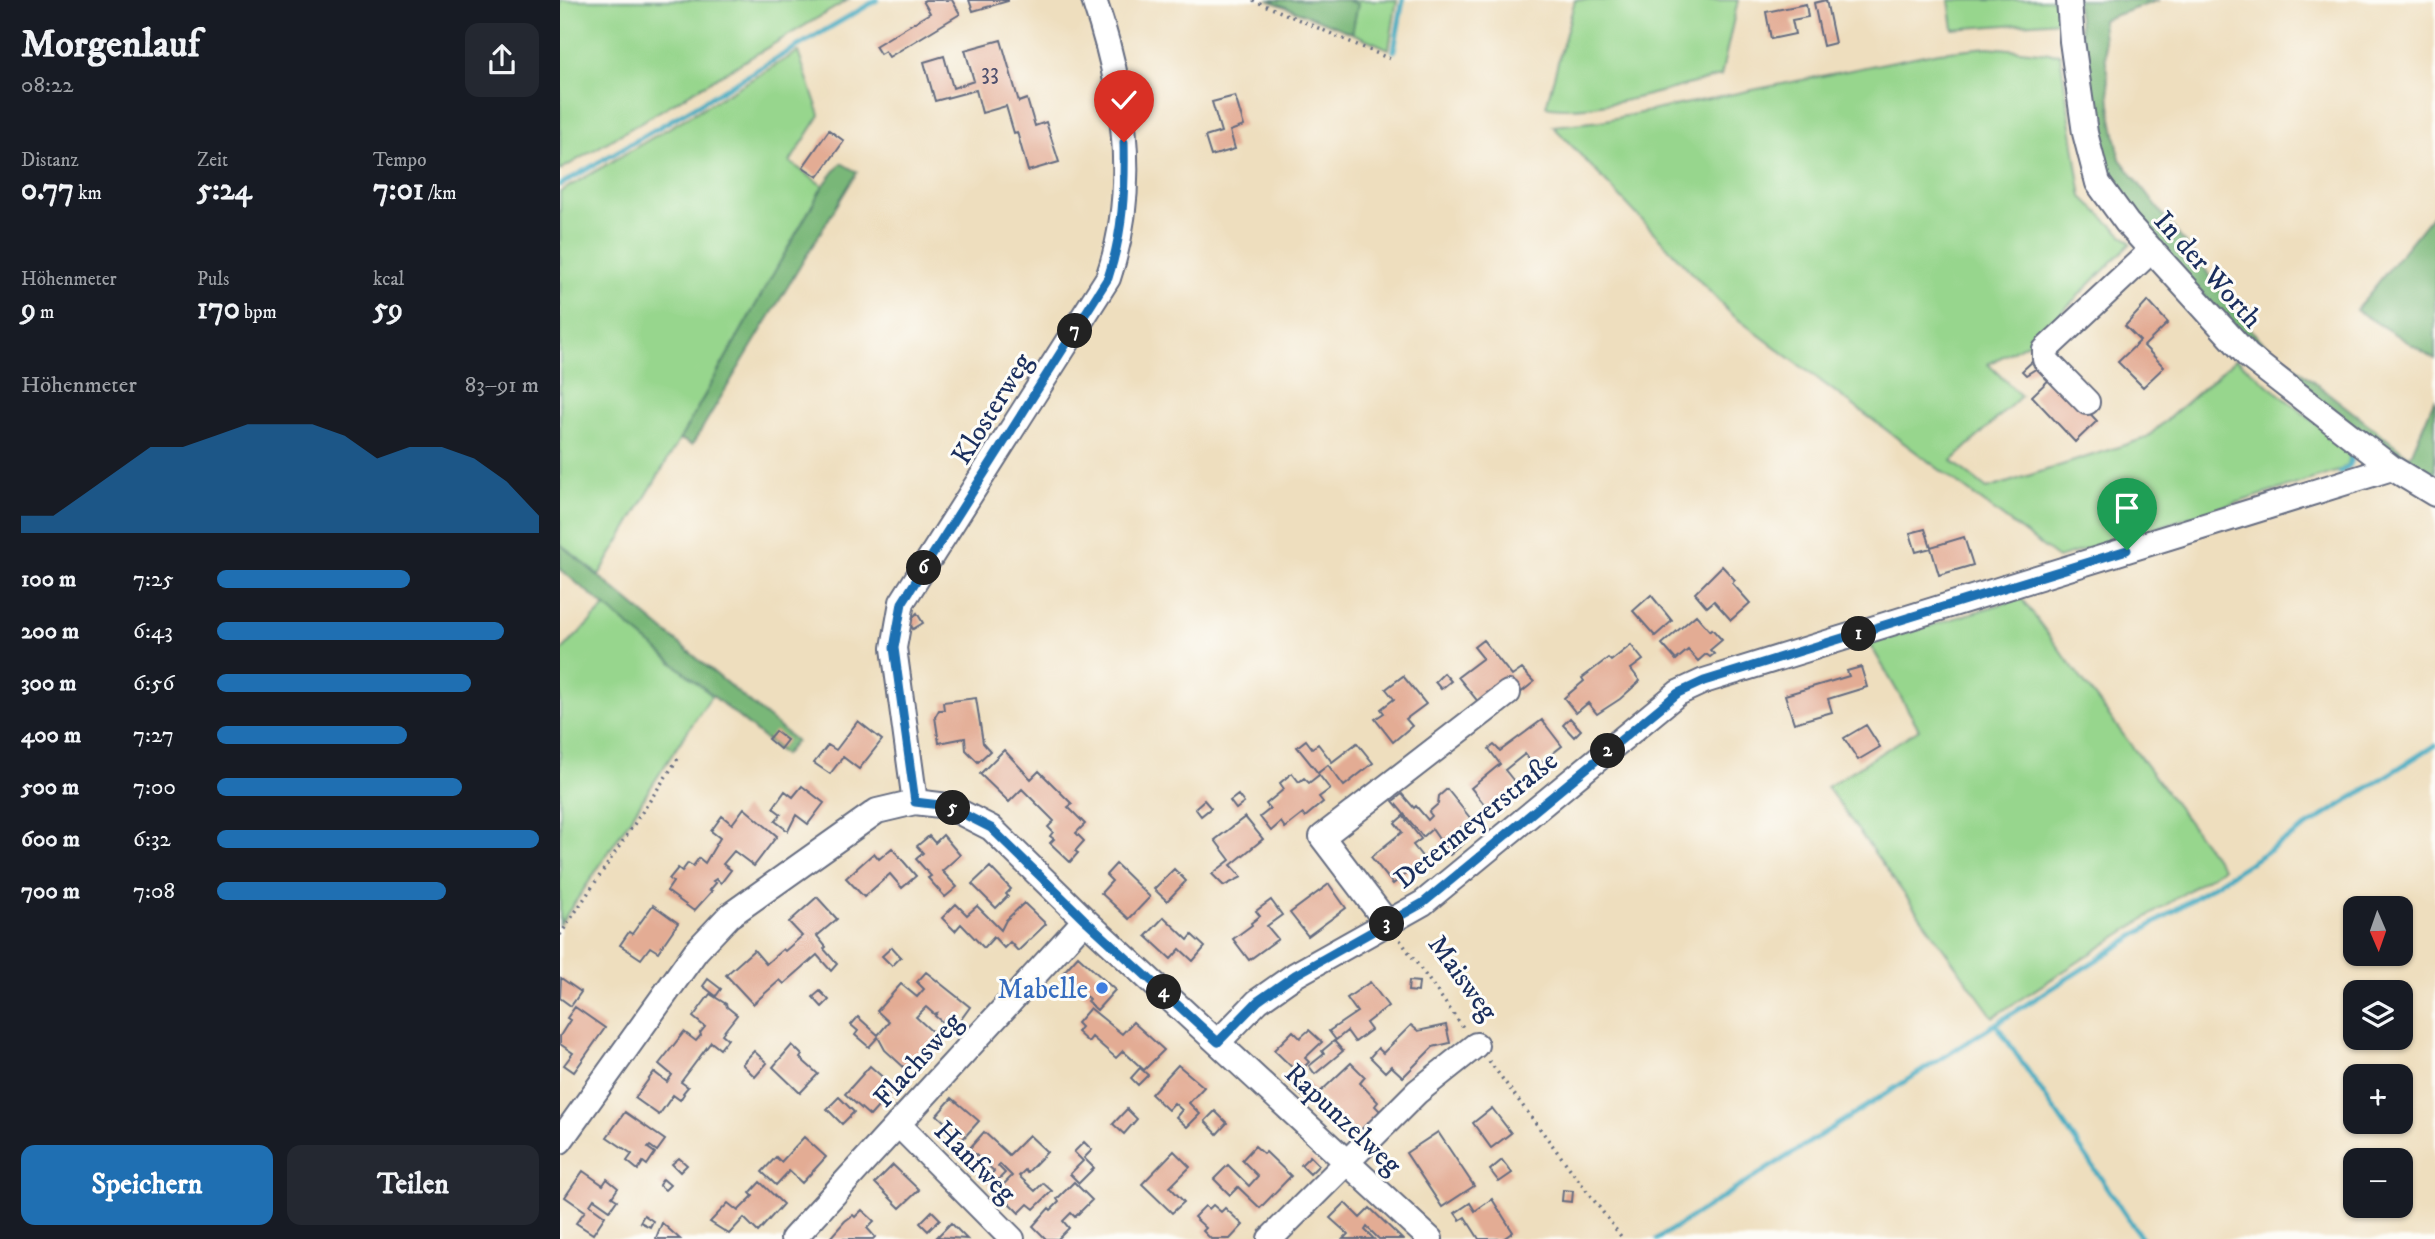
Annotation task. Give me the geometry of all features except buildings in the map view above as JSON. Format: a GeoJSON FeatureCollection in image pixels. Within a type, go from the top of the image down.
{"type":"FeatureCollection","features":[{"type":"Feature","properties":{"kind":"street","name":"Klosterweg"},"geometry":{"type":"LineString","coordinates":[[915,802],[894,648],[902,603],[1108,278],[1118,249],[1125,188],[1124,122],[1104,29],[1094,0]]}},
{"type":"Feature","properties":{"kind":"street","name":"In der Worth"},"geometry":{"type":"LineString","coordinates":[[2069,0],[2085,133],[2098,184],[2127,223],[2248,356],[2392,468],[2435,494]]}},
{"type":"Feature","properties":{"kind":"street"},"geometry":{"type":"LineString","coordinates":[[2087,402],[2045,359],[2045,350],[2152,250]]}},
{"type":"Feature","properties":{"kind":"street","name":"Determeyerstraße"},"geometry":{"type":"LineString","coordinates":[[1218,1042],[1258,1001],[1295,975],[1423,903],[1678,693],[1695,685],[2392,468]]}},
{"type":"Feature","properties":{"kind":"street","name":"Maisweg"},"geometry":{"type":"LineString","coordinates":[[1388,924],[1322,837],[1508,693]]}},
{"type":"Feature","properties":{"kind":"street"},"geometry":{"type":"LineString","coordinates":[[560,1141],[696,951],[729,916],[877,811],[915,802],[948,806],[991,828],[1084,919],[1218,1042]]}},
{"type":"Feature","properties":{"kind":"street","name":"Flachsweg"},"geometry":{"type":"LineString","coordinates":[[793,1239],[1084,919]]}},
{"type":"Feature","properties":{"kind":"street","name":"Rapunzelweg"},"geometry":{"type":"LineString","coordinates":[[1218,1042],[1430,1239]]}},
{"type":"Feature","properties":{"kind":"street"},"geometry":{"type":"LineString","coordinates":[[1270,1239],[1416,1092],[1476,1045]]}},
{"type":"Feature","properties":{"kind":"street","name":"Hanfweg"},"geometry":{"type":"LineString","coordinates":[[898,1124],[1012,1239]]}},
{"type":"Feature","properties":{"kind":"path"},"geometry":{"type":"LineString","coordinates":[[1253,0],[1390,59]]}},
{"type":"Feature","properties":{"kind":"path"},"geometry":{"type":"LineString","coordinates":[[560,935],[680,757]]}},
{"type":"Feature","properties":{"kind":"path","name":"Maisweg"},"geometry":{"type":"LineString","coordinates":[[1388,924],[1623,1239]]}},
{"type":"Feature","properties":{"kind":"green space"},"geometry":{"type":"Polygon","coordinates":[[[560,0],[848,0],[560,170],[560,0]]]}},
{"type":"Feature","properties":{"kind":"green space"},"geometry":{"type":"Polygon","coordinates":[[[1268,0],[1346,0],[1358,4],[1352,33],[1268,0]]]}},
{"type":"Feature","properties":{"kind":"green space"},"geometry":{"type":"Polygon","coordinates":[[[1346,0],[1397,0],[1389,49],[1352,33],[1357,4],[1346,0]]]}},
{"type":"Feature","properties":{"kind":"green space"},"geometry":{"type":"Polygon","coordinates":[[[1575,0],[1738,0],[1721,76],[1608,104],[1564,108],[1546,106],[1575,0]]]}},
{"type":"Feature","properties":{"kind":"green space"},"geometry":{"type":"Polygon","coordinates":[[[1949,0],[2058,0],[2060,21],[1953,29],[1949,0]]]}},
{"type":"Feature","properties":{"kind":"green space"},"geometry":{"type":"Polygon","coordinates":[[[2076,0],[2159,0],[2102,20],[2111,113],[2120,159],[2258,338],[2410,457],[2435,398],[2435,484],[2251,351],[2104,182],[2076,0]]]}},
{"type":"Feature","properties":{"kind":"green space"},"geometry":{"type":"Polygon","coordinates":[[[1988,47],[2060,54],[2082,197],[2131,243],[2034,340],[1988,364],[2021,396],[1952,461],[1987,489],[2146,438],[2236,359],[2345,447],[2350,454],[2348,464],[2339,471],[2058,558],[1731,314],[1553,126],[1601,121],[1939,52],[1988,47]]]}},
{"type":"Feature","properties":{"kind":"green space"},"geometry":{"type":"Polygon","coordinates":[[[798,52],[820,115],[790,162],[823,186],[680,439],[599,575],[560,544],[560,192],[798,52]]]}},
{"type":"Feature","properties":{"kind":"green space"},"geometry":{"type":"Polygon","coordinates":[[[841,163],[857,172],[692,445],[680,439],[823,186],[841,163]]]}},
{"type":"Feature","properties":{"kind":"green space"},"geometry":{"type":"Polygon","coordinates":[[[2435,212],[2435,359],[2356,310],[2435,212]]]}},
{"type":"Feature","properties":{"kind":"green space"},"geometry":{"type":"Polygon","coordinates":[[[560,544],[796,741],[784,755],[560,569],[560,544]]]}},
{"type":"Feature","properties":{"kind":"green space"},"geometry":{"type":"Polygon","coordinates":[[[2021,598],[2223,868],[1993,1017],[1827,787],[1919,729],[1870,644],[2021,598]]]}},
{"type":"Feature","properties":{"kind":"green space"},"geometry":{"type":"Polygon","coordinates":[[[606,606],[712,695],[560,924],[560,652],[606,606]]]}},
{"type":"Feature","properties":{"kind":"waterway"},"geometry":{"type":"LineString","coordinates":[[560,185],[877,0]]}},
{"type":"Feature","properties":{"kind":"waterway"},"geometry":{"type":"LineString","coordinates":[[1394,51],[1403,0]]}},
{"type":"Feature","properties":{"kind":"waterway"},"geometry":{"type":"LineString","coordinates":[[2340,473],[2350,465],[2352,454],[2348,447]]}},
{"type":"Feature","properties":{"kind":"waterway"},"geometry":{"type":"LineString","coordinates":[[1657,1239],[2435,745]]}},
{"type":"Feature","properties":{"kind":"waterway"},"geometry":{"type":"LineString","coordinates":[[1996,1024],[2142,1239]]}},
{"type":"Feature","properties":{"kind":"place","name":"Mabelle"},"geometry":{"type":"Point","coordinates":[1102,988]}},
{"type":"Feature","properties":{"kind":"route"},"geometry":{"type":"LineString","coordinates":[[1124,142],[1125,188],[1118,249],[1108,278],[902,603],[894,648],[915,802],[948,806],[991,828],[1084,919],[1218,1042],[1258,1001],[1295,975],[1423,903],[1678,693],[1704,681],[2127,550]]}}]}
